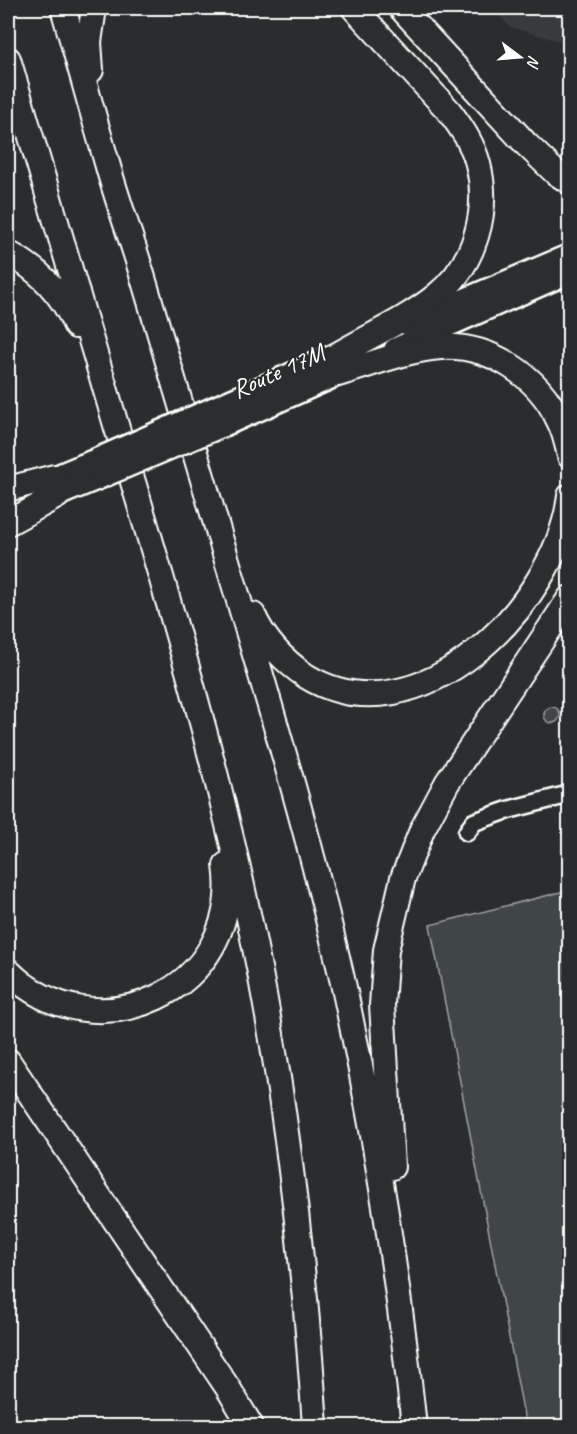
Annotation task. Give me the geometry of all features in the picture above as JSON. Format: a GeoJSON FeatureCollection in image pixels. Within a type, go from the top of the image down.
{"type":"FeatureCollection","features":[{"type":"Feature","properties":{"kind":"highway"},"geometry":{"type":"LineString","coordinates":[[63,8],[107,167],[137,256],[297,794],[343,985],[384,1201],[414,1426]]}},
{"type":"Feature","properties":{"kind":"highway"},"geometry":{"type":"LineString","coordinates":[[94,8],[90,32],[90,63],[107,167]]}},
{"type":"Feature","properties":{"kind":"highway"},"geometry":{"type":"LineString","coordinates":[[337,364],[421,307],[449,285],[469,255],[476,237],[483,201],[478,162],[462,128],[354,8]]}},
{"type":"Feature","properties":{"kind":"highway"},"geometry":{"type":"LineString","coordinates":[[401,8],[526,144],[556,173],[570,182]]}},
{"type":"Feature","properties":{"kind":"highway"},"geometry":{"type":"LineString","coordinates":[[8,60],[159,567],[210,753],[251,925],[291,1163],[303,1268],[315,1426]]}},
{"type":"Feature","properties":{"kind":"highway"},"geometry":{"type":"LineString","coordinates":[[8,253],[37,271],[63,300],[113,414]]}},
{"type":"Feature","properties":{"kind":"highway"},"geometry":{"type":"LineString","coordinates":[[337,364],[426,349],[458,348],[493,356],[509,364],[524,376],[549,403],[559,420],[570,456]]}},
{"type":"Feature","properties":{"kind":"highway"},"geometry":{"type":"LineString","coordinates":[[8,489],[55,486]]}},
{"type":"Feature","properties":{"kind":"highway"},"geometry":{"type":"LineString","coordinates":[[8,523],[55,486]]}},
{"type":"Feature","properties":{"kind":"highway"},"geometry":{"type":"LineString","coordinates":[[222,544],[255,620],[266,638],[296,669],[323,685],[340,690],[375,694],[390,693],[406,690],[448,671],[468,658],[504,626],[546,567],[564,522],[570,496]]}},
{"type":"Feature","properties":{"kind":"highway"},"geometry":{"type":"LineString","coordinates":[[403,1334],[382,1026],[383,978],[390,927],[409,862],[447,783],[570,598]]}},
{"type":"Feature","properties":{"kind":"highway"},"geometry":{"type":"LineString","coordinates":[[8,970],[32,991],[55,1003],[77,1009],[101,1011],[128,1008],[149,1002],[169,992],[195,969],[208,953],[218,935],[228,892],[227,870],[210,753]]}},
{"type":"Feature","properties":{"kind":"highway"},"geometry":{"type":"LineString","coordinates":[[8,1061],[228,1388],[250,1426]]}},
{"type":"Feature","properties":{"kind":"main road","name":"Route 17M"},"geometry":{"type":"LineString","coordinates":[[8,498],[55,486],[96,470],[337,364],[570,255]]}},
{"type":"Feature","properties":{"kind":"main road","name":"Route 17M"},"geometry":{"type":"LineString","coordinates":[[337,364],[570,272]]}},
{"type":"Feature","properties":{"kind":"main road","name":"Route 17M"},"geometry":{"type":"LineString","coordinates":[[8,517],[55,486]]}},
{"type":"Feature","properties":{"kind":"street"},"geometry":{"type":"LineString","coordinates":[[467,832],[474,822],[508,810],[570,794]]}},
{"type":"Feature","properties":{"kind":"shaded area"},"geometry":{"type":"Polygon","coordinates":[[[492,8],[569,8],[569,44],[510,27],[492,8]]]}},
{"type":"Feature","properties":{"kind":"shaded area"},"geometry":{"type":"Polygon","coordinates":[[[549,707],[555,707],[560,715],[558,721],[549,723],[544,718],[544,712],[549,707]]]}},
{"type":"Feature","properties":{"kind":"shaded area"},"geometry":{"type":"Polygon","coordinates":[[[569,890],[569,1426],[526,1426],[430,925],[569,890]]]}}]}
